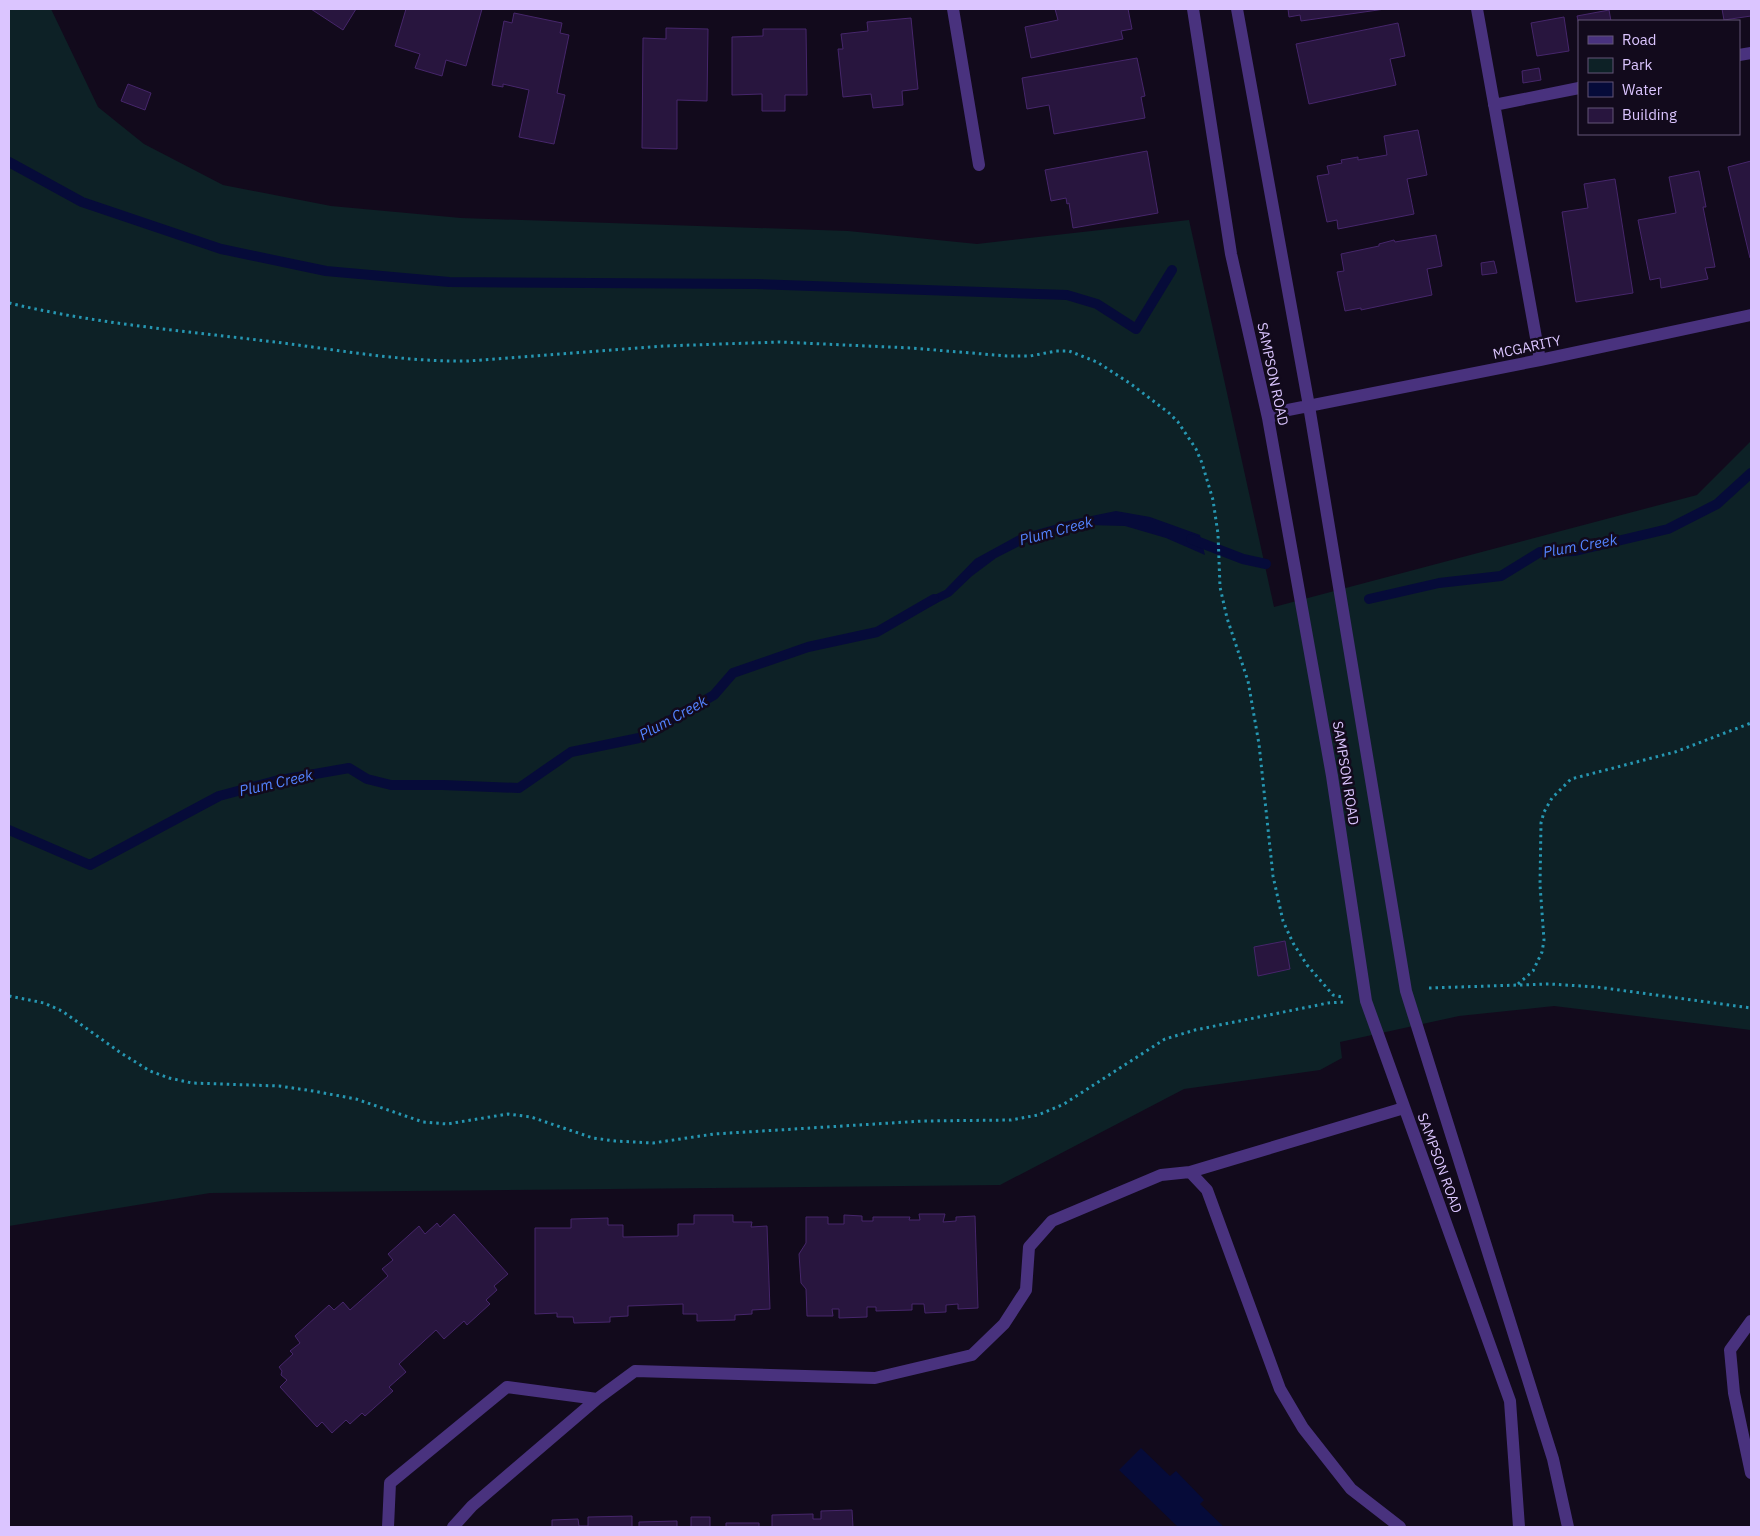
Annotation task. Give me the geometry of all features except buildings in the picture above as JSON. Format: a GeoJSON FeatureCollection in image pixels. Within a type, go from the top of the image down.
{"type":"FeatureCollection","features":[{"type":"Feature","properties":{"kind":"street"},"geometry":{"type":"LineString","coordinates":[[953,9],[979,165]]}},
{"type":"Feature","properties":{"kind":"street","name":"SAMPSON ROAD"},"geometry":{"type":"LineString","coordinates":[[1194,9],[1231,254],[1268,418],[1331,766],[1366,1001],[1510,1402],[1519,1527]]}},
{"type":"Feature","properties":{"kind":"street","name":"SAMPSON ROAD"},"geometry":{"type":"LineString","coordinates":[[1237,9],[1309,406],[1406,991],[1554,1459],[1568,1527]]}},
{"type":"Feature","properties":{"kind":"street"},"geometry":{"type":"LineString","coordinates":[[1477,9],[1540,360]]}},
{"type":"Feature","properties":{"kind":"street"},"geometry":{"type":"LineString","coordinates":[[1494,105],[1578,88]]}},
{"type":"Feature","properties":{"kind":"street","name":"MCGARITY"},"geometry":{"type":"LineString","coordinates":[[1268,418],[1288,410],[1540,360],[1751,315]]}},
{"type":"Feature","properties":{"kind":"street"},"geometry":{"type":"LineString","coordinates":[[453,1527],[472,1506],[597,1400],[635,1371],[875,1378],[972,1355],[1004,1324],[1026,1290],[1029,1247],[1052,1221],[1161,1174],[1190,1172],[1404,1108]]}},
{"type":"Feature","properties":{"kind":"street"},"geometry":{"type":"LineString","coordinates":[[1190,1172],[1207,1190],[1280,1389],[1303,1428],[1351,1489],[1400,1527]]}},
{"type":"Feature","properties":{"kind":"street"},"geometry":{"type":"LineString","coordinates":[[1751,1321],[1730,1350],[1734,1394],[1751,1473]]}},
{"type":"Feature","properties":{"kind":"street"},"geometry":{"type":"LineString","coordinates":[[388,1527],[390,1483],[508,1387],[597,1400]]}},
{"type":"Feature","properties":{"kind":"path"},"geometry":{"type":"LineString","coordinates":[[9,303],[76,317],[314,346],[371,355],[444,362],[664,346],[770,342],[911,348],[1006,356],[1030,356],[1056,351],[1069,351],[1097,362],[1169,413],[1178,422],[1196,449],[1213,500],[1218,534],[1218,565]]}},
{"type":"Feature","properties":{"kind":"path"},"geometry":{"type":"LineString","coordinates":[[1518,985],[1533,971],[1542,952],[1544,940],[1540,885],[1541,823],[1544,812],[1556,793],[1571,779],[1675,752],[1751,723]]}},
{"type":"Feature","properties":{"kind":"path"},"geometry":{"type":"LineString","coordinates":[[9,996],[44,1003],[62,1011],[121,1053],[150,1070],[169,1078],[192,1083],[278,1086],[313,1091],[356,1099],[423,1122],[447,1124],[508,1114],[530,1117],[593,1138],[653,1143],[714,1134],[922,1121],[1010,1120],[1038,1115],[1064,1104],[1165,1039],[1195,1030],[1328,1003],[1366,1001]]}},
{"type":"Feature","properties":{"kind":"green space"},"geometry":{"type":"Polygon","coordinates":[[[9,9],[51,9],[98,107],[144,144],[223,185],[331,206],[461,218],[848,231],[977,244],[1189,220],[1274,607],[1697,495],[1751,441],[1751,1030],[1554,1006],[1459,1016],[1340,1042],[1342,1058],[1320,1070],[1184,1089],[1000,1185],[210,1193],[9,1226],[9,9]]]}},
{"type":"Feature","properties":{"kind":"water"},"geometry":{"type":"Polygon","coordinates":[[[1116,511],[1150,517],[1200,535],[1205,555],[1166,538],[1125,526],[1087,525],[1070,531],[1037,537],[996,558],[972,576],[951,596],[925,609],[920,602],[945,590],[975,559],[1019,535],[1072,520],[1116,511]]]}},
{"type":"Feature","properties":{"kind":"water"},"geometry":{"type":"Polygon","coordinates":[[[1141,1448],[1170,1476],[1176,1471],[1204,1500],[1200,1504],[1224,1527],[1178,1527],[1119,1470],[1141,1448]]]}},
{"type":"Feature","properties":{"kind":"waterway"},"geometry":{"type":"LineString","coordinates":[[9,162],[82,202],[221,249],[326,271],[449,282],[756,284],[1067,295],[1097,304],[1136,329],[1172,270]]}},
{"type":"Feature","properties":{"kind":"waterway","name":"Plum Creek"},"geometry":{"type":"LineString","coordinates":[[1369,599],[1439,583],[1501,576],[1540,552],[1575,551],[1668,529],[1717,504],[1751,473]]}},
{"type":"Feature","properties":{"kind":"waterway","name":"Plum Creek"},"geometry":{"type":"LineString","coordinates":[[1191,539],[1243,559],[1266,564]]}},
{"type":"Feature","properties":{"kind":"waterway","name":"Plum Creek"},"geometry":{"type":"LineString","coordinates":[[9,830],[90,865],[219,796],[275,781],[349,768],[367,779],[391,785],[519,788],[571,752],[639,738],[714,695],[733,673],[808,647],[877,632],[934,599]]}}]}
